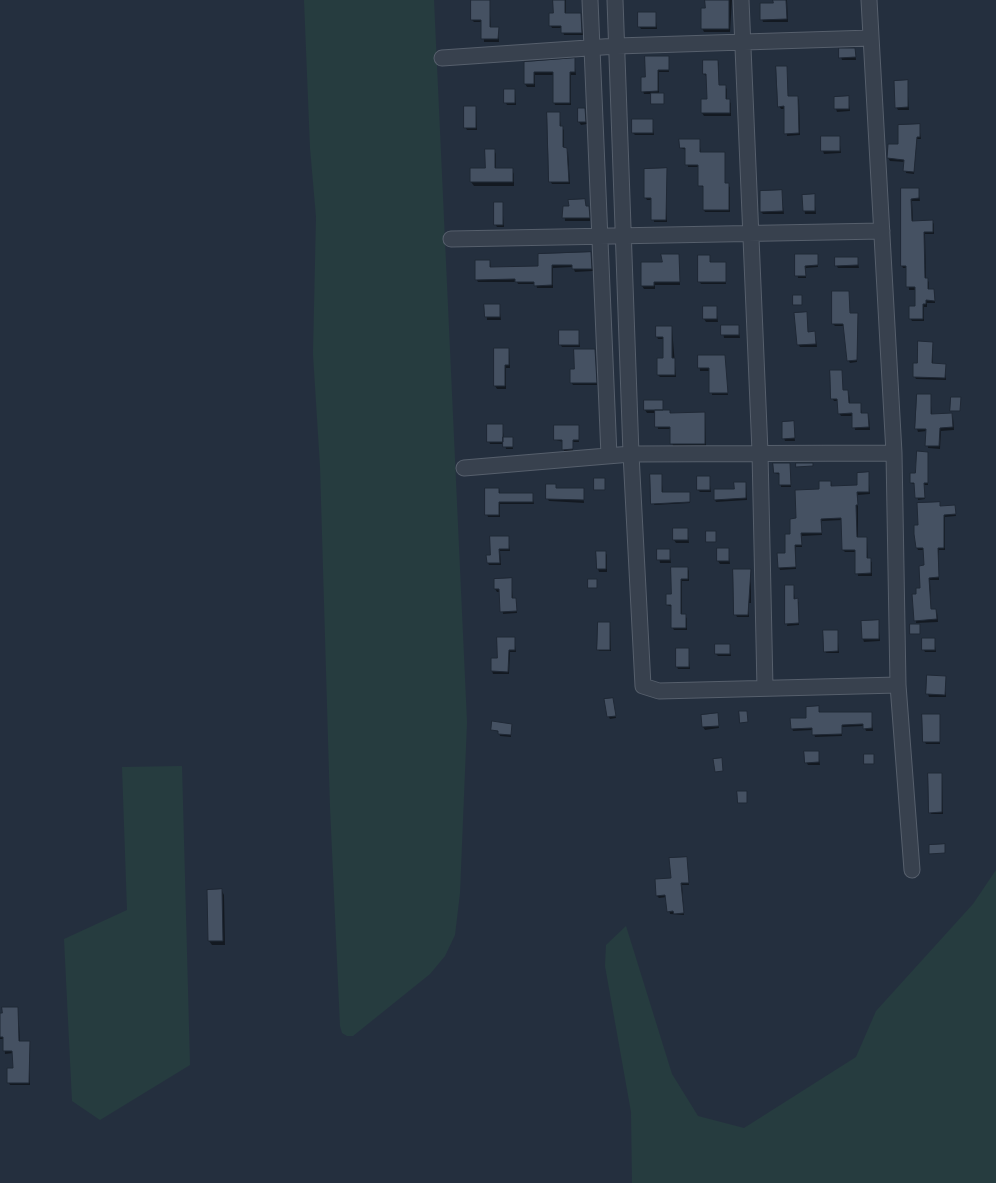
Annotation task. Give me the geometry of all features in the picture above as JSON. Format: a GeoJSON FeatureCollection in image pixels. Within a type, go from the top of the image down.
{"type":"FeatureCollection","features":[{"type":"Feature","properties":{"kind":"street"},"geometry":{"type":"LineString","coordinates":[[590,0],[609,456]]}},
{"type":"Feature","properties":{"kind":"street"},"geometry":{"type":"LineString","coordinates":[[615,0],[622,236],[643,686],[659,691],[898,686]]}},
{"type":"Feature","properties":{"kind":"street"},"geometry":{"type":"LineString","coordinates":[[741,0],[760,452],[764,688]]}},
{"type":"Feature","properties":{"kind":"street"},"geometry":{"type":"LineString","coordinates":[[869,0],[894,453],[898,686],[912,870]]}},
{"type":"Feature","properties":{"kind":"street"},"geometry":{"type":"LineString","coordinates":[[442,58],[617,46],[871,38]]}},
{"type":"Feature","properties":{"kind":"street"},"geometry":{"type":"LineString","coordinates":[[451,239],[882,230]]}},
{"type":"Feature","properties":{"kind":"street"},"geometry":{"type":"LineString","coordinates":[[464,468],[631,454],[760,452],[894,453]]}},
{"type":"Feature","properties":{"kind":"green space"},"geometry":{"type":"Polygon","coordinates":[[[304,0],[434,0],[467,722],[460,893],[455,935],[445,956],[430,974],[353,1036],[347,1036],[342,1033],[340,1026],[330,807],[320,466],[313,354],[316,217],[310,148],[304,0]]]}},
{"type":"Feature","properties":{"kind":"green space"},"geometry":{"type":"Polygon","coordinates":[[[182,766],[190,1065],[100,1120],[72,1101],[64,939],[127,910],[122,767],[182,766]]]}},
{"type":"Feature","properties":{"kind":"green space"},"geometry":{"type":"Polygon","coordinates":[[[996,870],[996,1183],[632,1183],[631,1112],[605,966],[606,945],[626,926],[672,1074],[698,1116],[744,1128],[856,1057],[876,1011],[973,904],[996,870]]]}},
{"type":"Feature","properties":{"kind":"building"},"geometry":{"type":"Polygon","coordinates":[[[471,0],[490,0],[490,27],[499,27],[498,39],[481,39],[481,20],[471,20],[471,0]]]}},
{"type":"Feature","properties":{"kind":"building"},"geometry":{"type":"Polygon","coordinates":[[[553,0],[565,0],[565,13],[581,13],[582,33],[561,33],[561,26],[549,26],[549,13],[553,13],[553,0]]]}},
{"type":"Feature","properties":{"kind":"building"},"geometry":{"type":"Polygon","coordinates":[[[705,0],[729,0],[729,29],[701,29],[701,8],[705,8],[705,0]]]}},
{"type":"Feature","properties":{"kind":"building"},"geometry":{"type":"Polygon","coordinates":[[[773,0],[786,0],[787,19],[760,20],[760,3],[773,3],[773,0]]]}},
{"type":"Feature","properties":{"kind":"building"},"geometry":{"type":"Polygon","coordinates":[[[638,12],[656,12],[656,27],[638,27],[638,12]]]}},
{"type":"Feature","properties":{"kind":"building"},"geometry":{"type":"Polygon","coordinates":[[[839,48],[855,48],[856,57],[839,58],[839,48]]]}},
{"type":"Feature","properties":{"kind":"building"},"geometry":{"type":"Polygon","coordinates":[[[645,56],[669,56],[669,70],[658,70],[658,91],[641,92],[641,77],[645,77],[645,56]]]}},
{"type":"Feature","properties":{"kind":"building"},"geometry":{"type":"Polygon","coordinates":[[[575,58],[575,72],[570,72],[570,103],[553,103],[553,72],[534,72],[534,84],[524,84],[524,62],[575,58]]]}},
{"type":"Feature","properties":{"kind":"building"},"geometry":{"type":"Polygon","coordinates":[[[703,60],[718,60],[719,85],[726,85],[726,99],[730,99],[730,113],[701,113],[701,99],[707,99],[706,74],[703,74],[703,60]]]}},
{"type":"Feature","properties":{"kind":"building"},"geometry":{"type":"Polygon","coordinates":[[[776,66],[787,66],[788,96],[798,96],[799,133],[784,134],[784,106],[778,107],[776,66]]]}},
{"type":"Feature","properties":{"kind":"building"},"geometry":{"type":"Polygon","coordinates":[[[908,80],[908,107],[895,108],[894,81],[908,80]]]}},
{"type":"Feature","properties":{"kind":"building"},"geometry":{"type":"Polygon","coordinates":[[[504,89],[515,89],[515,103],[504,103],[504,89]]]}},
{"type":"Feature","properties":{"kind":"building"},"geometry":{"type":"Polygon","coordinates":[[[651,93],[664,93],[664,104],[651,104],[651,93]]]}},
{"type":"Feature","properties":{"kind":"building"},"geometry":{"type":"Polygon","coordinates":[[[849,96],[849,109],[834,109],[834,97],[849,96]]]}},
{"type":"Feature","properties":{"kind":"building"},"geometry":{"type":"Polygon","coordinates":[[[464,106],[476,106],[476,128],[464,128],[464,106]]]}},
{"type":"Feature","properties":{"kind":"building"},"geometry":{"type":"Polygon","coordinates":[[[578,108],[585,108],[586,122],[578,122],[578,108]]]}},
{"type":"Feature","properties":{"kind":"building"},"geometry":{"type":"Polygon","coordinates":[[[547,112],[560,112],[560,126],[563,126],[563,147],[567,148],[569,182],[549,182],[547,112]]]}},
{"type":"Feature","properties":{"kind":"building"},"geometry":{"type":"Polygon","coordinates":[[[632,119],[653,119],[653,133],[632,133],[632,119]]]}},
{"type":"Feature","properties":{"kind":"building"},"geometry":{"type":"Polygon","coordinates":[[[920,124],[920,137],[917,137],[914,172],[903,171],[904,160],[887,158],[888,144],[898,144],[898,125],[920,124]]]}},
{"type":"Feature","properties":{"kind":"building"},"geometry":{"type":"Polygon","coordinates":[[[821,136],[840,136],[840,151],[821,151],[821,136]]]}},
{"type":"Feature","properties":{"kind":"building"},"geometry":{"type":"Polygon","coordinates":[[[679,139],[700,139],[700,152],[725,152],[725,183],[729,183],[729,210],[703,210],[703,186],[698,186],[698,165],[685,165],[685,148],[680,148],[679,139]]]}},
{"type":"Feature","properties":{"kind":"building"},"geometry":{"type":"Polygon","coordinates":[[[485,149],[495,149],[495,168],[513,168],[513,182],[470,182],[470,168],[485,168],[485,149]]]}},
{"type":"Feature","properties":{"kind":"building"},"geometry":{"type":"Polygon","coordinates":[[[667,168],[666,220],[651,220],[651,198],[644,198],[644,169],[667,168]]]}},
{"type":"Feature","properties":{"kind":"building"},"geometry":{"type":"Polygon","coordinates":[[[901,188],[919,188],[919,198],[911,199],[912,221],[933,220],[933,232],[924,232],[925,278],[928,278],[928,289],[934,289],[935,301],[926,300],[926,304],[923,304],[923,319],[909,319],[909,306],[915,306],[915,287],[906,287],[906,266],[901,266],[901,188]]]}},
{"type":"Feature","properties":{"kind":"building"},"geometry":{"type":"Polygon","coordinates":[[[782,190],[783,211],[760,212],[760,191],[782,190]]]}},
{"type":"Feature","properties":{"kind":"building"},"geometry":{"type":"Polygon","coordinates":[[[815,194],[815,211],[803,211],[802,195],[815,194]]]}},
{"type":"Feature","properties":{"kind":"building"},"geometry":{"type":"Polygon","coordinates":[[[585,199],[586,206],[589,206],[590,218],[562,218],[563,206],[569,206],[568,200],[585,199]]]}},
{"type":"Feature","properties":{"kind":"building"},"geometry":{"type":"Polygon","coordinates":[[[494,202],[503,202],[503,225],[494,225],[494,202]]]}},
{"type":"Feature","properties":{"kind":"building"},"geometry":{"type":"Polygon","coordinates":[[[591,252],[592,269],[572,269],[572,265],[552,265],[552,285],[534,286],[534,282],[515,282],[515,279],[475,280],[475,260],[490,260],[490,267],[538,266],[538,254],[591,252]]]}},
{"type":"Feature","properties":{"kind":"building"},"geometry":{"type":"Polygon","coordinates":[[[661,254],[679,254],[680,282],[654,282],[654,286],[641,286],[641,262],[662,262],[661,254]]]}},
{"type":"Feature","properties":{"kind":"building"},"geometry":{"type":"Polygon","coordinates":[[[795,254],[818,254],[818,265],[805,266],[806,276],[795,276],[795,254]]]}},
{"type":"Feature","properties":{"kind":"building"},"geometry":{"type":"Polygon","coordinates":[[[698,255],[710,255],[710,262],[726,262],[726,282],[698,282],[698,255]]]}},
{"type":"Feature","properties":{"kind":"building"},"geometry":{"type":"Polygon","coordinates":[[[835,257],[858,257],[858,265],[835,266],[835,257]]]}},
{"type":"Feature","properties":{"kind":"building"},"geometry":{"type":"Polygon","coordinates":[[[832,291],[849,291],[850,313],[858,313],[857,360],[847,361],[843,324],[832,324],[832,291]]]}},
{"type":"Feature","properties":{"kind":"building"},"geometry":{"type":"Polygon","coordinates":[[[793,295],[802,295],[802,305],[793,305],[793,295]]]}},
{"type":"Feature","properties":{"kind":"building"},"geometry":{"type":"Polygon","coordinates":[[[484,304],[500,304],[500,317],[485,317],[484,304]]]}},
{"type":"Feature","properties":{"kind":"building"},"geometry":{"type":"Polygon","coordinates":[[[703,306],[717,306],[717,319],[703,319],[703,306]]]}},
{"type":"Feature","properties":{"kind":"building"},"geometry":{"type":"Polygon","coordinates":[[[807,312],[808,332],[815,331],[816,344],[797,345],[794,313],[807,312]]]}},
{"type":"Feature","properties":{"kind":"building"},"geometry":{"type":"Polygon","coordinates":[[[721,325],[739,325],[739,335],[721,335],[721,325]]]}},
{"type":"Feature","properties":{"kind":"building"},"geometry":{"type":"Polygon","coordinates":[[[656,326],[672,326],[672,358],[675,358],[675,375],[657,375],[657,358],[663,358],[663,337],[656,337],[656,326]]]}},
{"type":"Feature","properties":{"kind":"building"},"geometry":{"type":"Polygon","coordinates":[[[559,330],[579,330],[579,345],[559,345],[559,330]]]}},
{"type":"Feature","properties":{"kind":"building"},"geometry":{"type":"Polygon","coordinates":[[[918,341],[933,342],[932,363],[946,364],[945,378],[913,377],[913,363],[917,363],[918,341]]]}},
{"type":"Feature","properties":{"kind":"building"},"geometry":{"type":"Polygon","coordinates":[[[494,348],[509,348],[509,365],[505,365],[505,386],[494,386],[494,348]]]}},
{"type":"Feature","properties":{"kind":"building"},"geometry":{"type":"Polygon","coordinates":[[[574,349],[595,349],[597,383],[570,383],[570,369],[574,369],[574,349]]]}},
{"type":"Feature","properties":{"kind":"building"},"geometry":{"type":"Polygon","coordinates":[[[698,355],[725,355],[728,393],[709,393],[709,368],[698,368],[698,355]]]}},
{"type":"Feature","properties":{"kind":"building"},"geometry":{"type":"Polygon","coordinates":[[[830,370],[842,370],[843,390],[848,390],[849,403],[861,403],[861,413],[868,413],[869,427],[852,428],[852,413],[838,414],[837,399],[831,399],[830,370]]]}},
{"type":"Feature","properties":{"kind":"building"},"geometry":{"type":"Polygon","coordinates":[[[917,394],[931,394],[931,414],[952,413],[953,427],[940,428],[939,446],[925,446],[926,429],[915,429],[917,394]]]}},
{"type":"Feature","properties":{"kind":"building"},"geometry":{"type":"Polygon","coordinates":[[[951,397],[961,397],[960,411],[950,411],[951,397]]]}},
{"type":"Feature","properties":{"kind":"building"},"geometry":{"type":"Polygon","coordinates":[[[644,400],[663,400],[663,410],[644,410],[644,400]]]}},
{"type":"Feature","properties":{"kind":"building"},"geometry":{"type":"Polygon","coordinates":[[[655,410],[670,410],[670,413],[705,412],[705,444],[670,444],[670,427],[655,427],[655,410]]]}},
{"type":"Feature","properties":{"kind":"building"},"geometry":{"type":"Polygon","coordinates":[[[794,421],[795,438],[782,439],[782,422],[794,421]]]}},
{"type":"Feature","properties":{"kind":"building"},"geometry":{"type":"Polygon","coordinates":[[[487,424],[503,424],[503,442],[487,442],[487,424]]]}},
{"type":"Feature","properties":{"kind":"building"},"geometry":{"type":"Polygon","coordinates":[[[554,425],[579,425],[579,440],[573,440],[573,449],[562,450],[562,440],[554,440],[554,425]]]}},
{"type":"Feature","properties":{"kind":"building"},"geometry":{"type":"Polygon","coordinates":[[[503,437],[513,437],[513,447],[503,447],[503,437]]]}},
{"type":"Feature","properties":{"kind":"building"},"geometry":{"type":"Polygon","coordinates":[[[917,451],[928,452],[928,483],[924,483],[925,498],[915,498],[914,483],[910,483],[910,473],[915,473],[917,451]]]}},
{"type":"Feature","properties":{"kind":"building"},"geometry":{"type":"Polygon","coordinates":[[[773,463],[790,463],[791,485],[779,485],[779,473],[774,473],[773,463]]]}},
{"type":"Feature","properties":{"kind":"building"},"geometry":{"type":"Polygon","coordinates":[[[796,463],[813,463],[813,466],[796,467],[796,463]]]}},
{"type":"Feature","properties":{"kind":"building"},"geometry":{"type":"Polygon","coordinates":[[[869,472],[869,492],[857,492],[858,505],[856,505],[857,537],[867,537],[867,558],[871,558],[871,573],[855,574],[855,550],[842,550],[841,518],[821,519],[822,533],[801,533],[802,545],[795,545],[796,567],[778,568],[777,553],[785,553],[785,534],[790,534],[790,519],[796,518],[795,490],[819,489],[819,481],[831,481],[831,486],[857,485],[857,473],[869,472]]]}},
{"type":"Feature","properties":{"kind":"building"},"geometry":{"type":"Polygon","coordinates":[[[650,474],[662,474],[662,492],[690,492],[690,502],[651,504],[650,474]]]}},
{"type":"Feature","properties":{"kind":"building"},"geometry":{"type":"Polygon","coordinates":[[[697,476],[710,476],[710,490],[697,490],[697,476]]]}},
{"type":"Feature","properties":{"kind":"building"},"geometry":{"type":"Polygon","coordinates":[[[594,478],[605,478],[605,490],[594,490],[594,478]]]}},
{"type":"Feature","properties":{"kind":"building"},"geometry":{"type":"Polygon","coordinates":[[[734,482],[746,482],[746,498],[714,500],[714,489],[734,489],[734,482]]]}},
{"type":"Feature","properties":{"kind":"building"},"geometry":{"type":"Polygon","coordinates":[[[546,484],[556,484],[556,488],[584,488],[584,500],[546,499],[546,484]]]}},
{"type":"Feature","properties":{"kind":"building"},"geometry":{"type":"Polygon","coordinates":[[[485,488],[499,488],[499,493],[533,493],[533,502],[499,502],[499,515],[485,515],[485,488]]]}},
{"type":"Feature","properties":{"kind":"building"},"geometry":{"type":"Polygon","coordinates":[[[940,502],[940,506],[955,505],[956,514],[944,515],[944,548],[938,548],[939,577],[929,578],[931,609],[936,609],[937,619],[914,621],[912,594],[916,594],[916,588],[920,588],[919,566],[924,565],[923,548],[916,548],[914,534],[914,525],[918,525],[917,503],[940,502]]]}},
{"type":"Feature","properties":{"kind":"building"},"geometry":{"type":"Polygon","coordinates":[[[673,528],[688,528],[688,540],[673,540],[673,528]]]}},
{"type":"Feature","properties":{"kind":"building"},"geometry":{"type":"Polygon","coordinates":[[[706,531],[716,531],[716,542],[706,542],[706,531]]]}},
{"type":"Feature","properties":{"kind":"building"},"geometry":{"type":"Polygon","coordinates":[[[490,536],[509,536],[509,549],[499,549],[500,563],[487,563],[486,555],[490,555],[490,536]]]}},
{"type":"Feature","properties":{"kind":"building"},"geometry":{"type":"Polygon","coordinates":[[[717,548],[729,548],[729,561],[717,561],[717,548]]]}},
{"type":"Feature","properties":{"kind":"building"},"geometry":{"type":"Polygon","coordinates":[[[657,549],[670,549],[670,560],[657,560],[657,549]]]}},
{"type":"Feature","properties":{"kind":"building"},"geometry":{"type":"Polygon","coordinates":[[[596,551],[606,551],[606,569],[597,569],[596,551]]]}},
{"type":"Feature","properties":{"kind":"building"},"geometry":{"type":"Polygon","coordinates":[[[671,567],[688,567],[688,579],[681,579],[681,614],[686,614],[686,628],[671,628],[671,605],[666,605],[666,594],[671,594],[671,567]]]}},
{"type":"Feature","properties":{"kind":"building"},"geometry":{"type":"Polygon","coordinates":[[[733,569],[751,569],[748,615],[734,615],[733,569]]]}},
{"type":"Feature","properties":{"kind":"building"},"geometry":{"type":"Polygon","coordinates":[[[512,578],[512,598],[516,598],[517,611],[500,612],[499,589],[494,589],[494,579],[512,578]]]}},
{"type":"Feature","properties":{"kind":"building"},"geometry":{"type":"Polygon","coordinates":[[[588,579],[597,579],[597,588],[588,588],[588,579]]]}},
{"type":"Feature","properties":{"kind":"building"},"geometry":{"type":"Polygon","coordinates":[[[785,585],[794,585],[794,599],[798,598],[799,623],[785,624],[785,585]]]}},
{"type":"Feature","properties":{"kind":"building"},"geometry":{"type":"Polygon","coordinates":[[[879,620],[879,639],[862,639],[861,621],[879,620]]]}},
{"type":"Feature","properties":{"kind":"building"},"geometry":{"type":"Polygon","coordinates":[[[598,622],[610,622],[610,650],[597,650],[598,622]]]}},
{"type":"Feature","properties":{"kind":"building"},"geometry":{"type":"Polygon","coordinates":[[[910,624],[920,624],[920,634],[910,634],[910,624]]]}},
{"type":"Feature","properties":{"kind":"building"},"geometry":{"type":"Polygon","coordinates":[[[823,630],[838,630],[838,651],[824,652],[823,630]]]}},
{"type":"Feature","properties":{"kind":"building"},"geometry":{"type":"Polygon","coordinates":[[[497,637],[515,637],[515,650],[509,650],[508,672],[491,671],[491,658],[497,658],[497,637]]]}},
{"type":"Feature","properties":{"kind":"building"},"geometry":{"type":"Polygon","coordinates":[[[922,638],[935,638],[935,650],[922,650],[922,638]]]}},
{"type":"Feature","properties":{"kind":"building"},"geometry":{"type":"Polygon","coordinates":[[[715,644],[730,644],[730,654],[715,654],[715,644]]]}},
{"type":"Feature","properties":{"kind":"building"},"geometry":{"type":"Polygon","coordinates":[[[676,648],[689,648],[689,667],[676,667],[676,648]]]}},
{"type":"Feature","properties":{"kind":"building"},"geometry":{"type":"Polygon","coordinates":[[[927,675],[946,676],[945,695],[926,694],[927,675]]]}},
{"type":"Feature","properties":{"kind":"building"},"geometry":{"type":"Polygon","coordinates":[[[613,698],[616,716],[607,717],[604,699],[613,698]]]}},
{"type":"Feature","properties":{"kind":"building"},"geometry":{"type":"Polygon","coordinates":[[[819,706],[819,712],[872,712],[872,728],[863,729],[863,724],[842,725],[842,734],[812,735],[812,728],[791,729],[790,718],[806,718],[806,707],[819,706]]]}},
{"type":"Feature","properties":{"kind":"building"},"geometry":{"type":"Polygon","coordinates":[[[739,711],[747,711],[748,722],[740,723],[739,711]]]}},
{"type":"Feature","properties":{"kind":"building"},"geometry":{"type":"Polygon","coordinates":[[[718,713],[719,726],[702,727],[701,715],[718,713]]]}},
{"type":"Feature","properties":{"kind":"building"},"geometry":{"type":"Polygon","coordinates":[[[922,714],[940,714],[940,742],[923,742],[922,714]]]}},
{"type":"Feature","properties":{"kind":"building"},"geometry":{"type":"Polygon","coordinates":[[[492,721],[512,724],[511,735],[498,734],[498,731],[491,730],[492,721]]]}},
{"type":"Feature","properties":{"kind":"building"},"geometry":{"type":"Polygon","coordinates":[[[804,751],[819,751],[819,762],[805,763],[804,751]]]}},
{"type":"Feature","properties":{"kind":"building"},"geometry":{"type":"Polygon","coordinates":[[[864,754],[874,754],[874,764],[864,764],[864,754]]]}},
{"type":"Feature","properties":{"kind":"building"},"geometry":{"type":"Polygon","coordinates":[[[722,758],[723,771],[715,772],[713,759],[722,758]]]}},
{"type":"Feature","properties":{"kind":"building"},"geometry":{"type":"Polygon","coordinates":[[[928,773],[942,773],[942,812],[929,813],[928,773]]]}},
{"type":"Feature","properties":{"kind":"building"},"geometry":{"type":"Polygon","coordinates":[[[737,791],[747,791],[747,803],[738,803],[737,791]]]}},
{"type":"Feature","properties":{"kind":"building"},"geometry":{"type":"Polygon","coordinates":[[[945,844],[945,853],[929,854],[929,845],[945,844]]]}},
{"type":"Feature","properties":{"kind":"building"},"geometry":{"type":"Polygon","coordinates":[[[687,857],[689,883],[681,883],[684,913],[674,914],[673,911],[667,912],[665,895],[656,896],[655,879],[671,878],[669,858],[687,857]]]}},
{"type":"Feature","properties":{"kind":"building"},"geometry":{"type":"Polygon","coordinates":[[[222,889],[223,941],[208,941],[207,890],[222,889]]]}},
{"type":"Feature","properties":{"kind":"building"},"geometry":{"type":"Polygon","coordinates":[[[2,1007],[18,1007],[19,1041],[30,1041],[29,1083],[7,1083],[7,1068],[13,1068],[12,1051],[3,1051],[3,1037],[0,1037],[0,1013],[2,1013],[2,1007]]]}}]}
